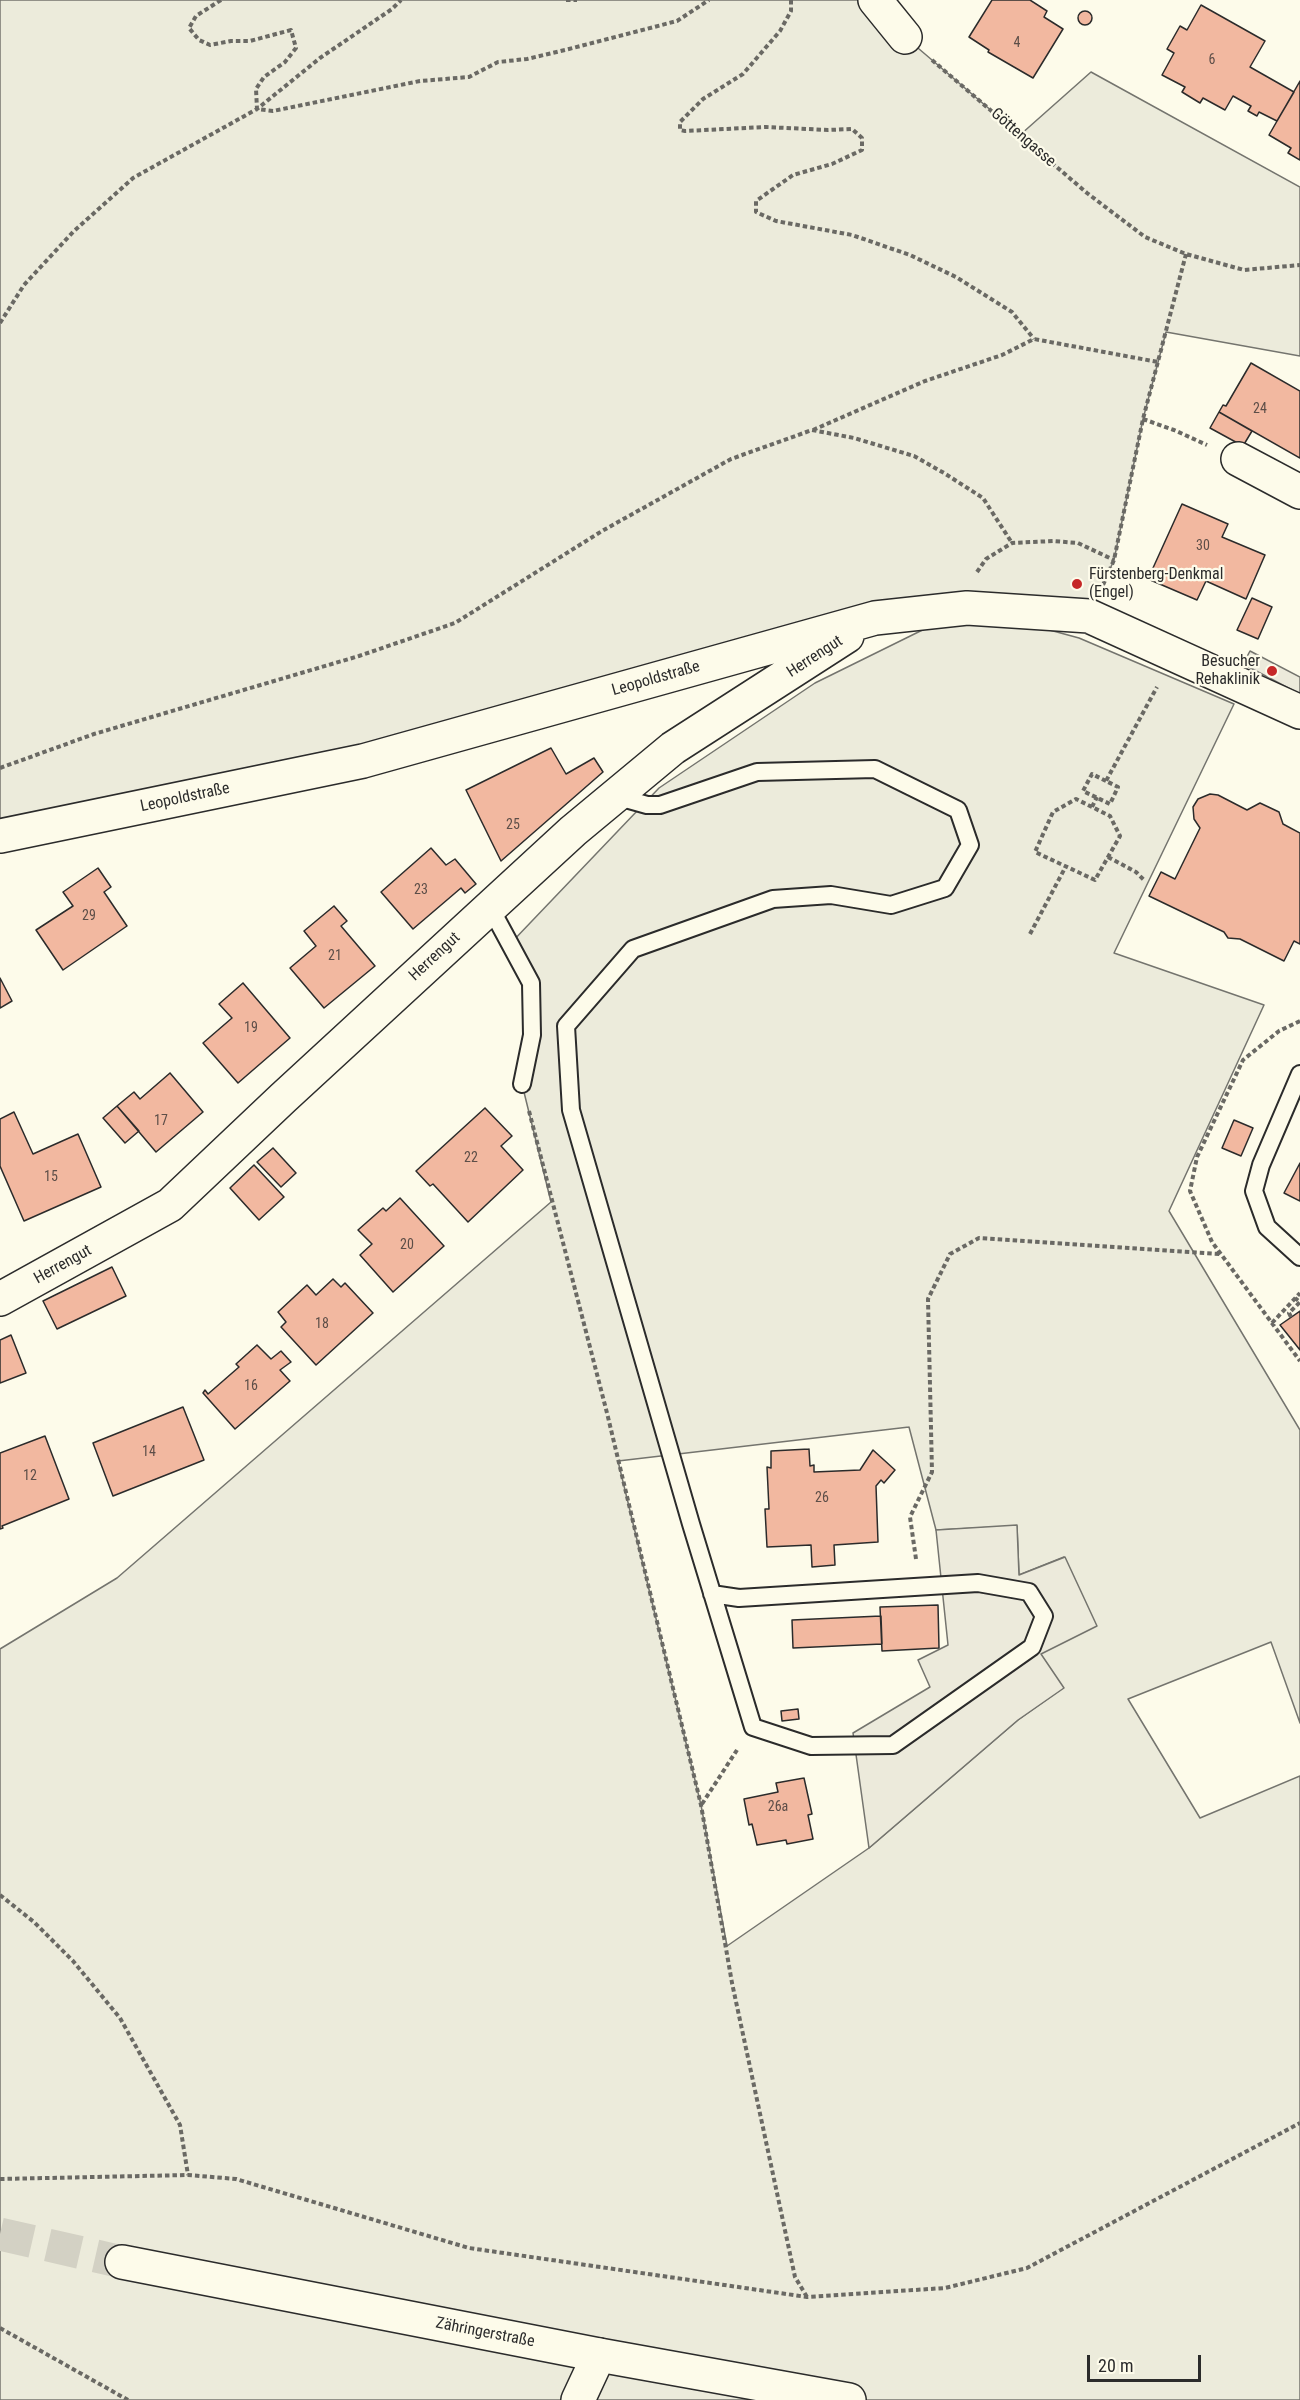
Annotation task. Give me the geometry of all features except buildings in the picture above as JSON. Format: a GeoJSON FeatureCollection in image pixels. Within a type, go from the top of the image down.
{"type":"FeatureCollection","features":[{"type":"Feature","properties":{"kind":"street"},"geometry":{"type":"LineString","coordinates":[[875,0],[905,37]]}},
{"type":"Feature","properties":{"kind":"street"},"geometry":{"type":"LineString","coordinates":[[1238,459],[1300,492]]}},
{"type":"Feature","properties":{"kind":"street","name":"Leopoldstraße"},"geometry":{"type":"LineString","coordinates":[[0,836],[363,760],[875,618],[967,608],[1089,616],[1300,712]]}},
{"type":"Feature","properties":{"kind":"street","name":"Herrengut"},"geometry":{"type":"LineString","coordinates":[[0,1299],[170,1205],[490,907],[615,796],[674,748],[875,618]]}},
{"type":"Feature","properties":{"kind":"street","name":"Zähringerstraße"},"geometry":{"type":"LineString","coordinates":[[122,2262],[599,2355],[849,2400]]}},
{"type":"Feature","properties":{"kind":"street"},"geometry":{"type":"LineString","coordinates":[[578,2400],[599,2355]]}},
{"type":"Feature","properties":{"kind":"lane"},"geometry":{"type":"LineString","coordinates":[[615,796],[647,805],[660,805],[756,772],[875,770],[958,810],[969,844],[945,888],[891,905],[831,895],[773,899],[633,949],[566,1026],[571,1110],[712,1594],[753,1727],[811,1746],[893,1745],[1032,1647],[1044,1616],[1029,1592],[978,1583],[739,1598],[712,1594]]}},
{"type":"Feature","properties":{"kind":"lane"},"geometry":{"type":"LineString","coordinates":[[490,907],[531,983],[532,1035],[522,1084]]}},
{"type":"Feature","properties":{"kind":"lane"},"geometry":{"type":"LineString","coordinates":[[1300,1074],[1269,1145],[1254,1191],[1267,1227],[1300,1257]]}},
{"type":"Feature","properties":{"kind":"path"},"geometry":{"type":"LineString","coordinates":[[221,0],[196,16],[189,28],[199,40],[210,45],[231,41],[250,41],[291,30],[296,48],[285,62],[264,77],[256,89],[257,109]]}},
{"type":"Feature","properties":{"kind":"path"},"geometry":{"type":"LineString","coordinates":[[0,322],[24,285],[66,240],[133,177],[257,109],[320,58],[392,9],[401,0]]}},
{"type":"Feature","properties":{"kind":"path"},"geometry":{"type":"LineString","coordinates":[[566,0],[578,0]]}},
{"type":"Feature","properties":{"kind":"path"},"geometry":{"type":"LineString","coordinates":[[257,109],[273,111],[420,81],[469,77],[498,62],[569,49],[677,21],[709,0]]}},
{"type":"Feature","properties":{"kind":"path"},"geometry":{"type":"LineString","coordinates":[[791,0],[791,11],[780,31],[743,74],[703,99],[680,122],[680,130],[766,127],[852,129],[862,138],[862,150],[832,164],[793,176],[756,201],[756,212],[776,221],[852,235],[910,255],[956,277],[1012,312],[1034,339]]}},
{"type":"Feature","properties":{"kind":"path","name":"Göttengasse"},"geometry":{"type":"LineString","coordinates":[[905,37],[1095,199],[1145,237],[1186,254],[1244,270],[1300,265]]}},
{"type":"Feature","properties":{"kind":"path"},"geometry":{"type":"LineString","coordinates":[[1102,587],[1114,560],[1143,419],[1186,254]]}},
{"type":"Feature","properties":{"kind":"path"},"geometry":{"type":"LineString","coordinates":[[0,768],[94,734],[359,656],[455,623],[602,531],[731,459],[812,430],[925,381],[1002,355],[1034,339],[1158,362]]}},
{"type":"Feature","properties":{"kind":"path"},"geometry":{"type":"LineString","coordinates":[[1143,419],[1174,430]]}},
{"type":"Feature","properties":{"kind":"path"},"geometry":{"type":"LineString","coordinates":[[812,430],[854,438],[914,456],[983,498],[1012,543]]}},
{"type":"Feature","properties":{"kind":"path"},"geometry":{"type":"LineString","coordinates":[[974,578],[986,559],[1012,543],[1053,541],[1078,543],[1114,560]]}},
{"type":"Feature","properties":{"kind":"path"},"geometry":{"type":"LineString","coordinates":[[1106,781],[1147,706]]}},
{"type":"Feature","properties":{"kind":"path"},"geometry":{"type":"LineString","coordinates":[[1092,774],[1106,781],[1119,788],[1110,804],[1083,791],[1092,774]]}},
{"type":"Feature","properties":{"kind":"path"},"geometry":{"type":"LineString","coordinates":[[1092,807],[1097,797]]}},
{"type":"Feature","properties":{"kind":"path"},"geometry":{"type":"LineString","coordinates":[[1076,799],[1092,807],[1110,816],[1120,836],[1095,880],[1035,852],[1053,812],[1076,799]]}},
{"type":"Feature","properties":{"kind":"path"},"geometry":{"type":"LineString","coordinates":[[1108,857],[1136,872],[1145,881]]}},
{"type":"Feature","properties":{"kind":"path"},"geometry":{"type":"LineString","coordinates":[[1030,934],[1066,866]]}},
{"type":"Feature","properties":{"kind":"path"},"geometry":{"type":"LineString","coordinates":[[522,1084],[608,1413],[701,1805],[732,1983],[790,2254],[795,2277],[807,2297]]}},
{"type":"Feature","properties":{"kind":"path"},"geometry":{"type":"LineString","coordinates":[[920,1586],[910,1516],[932,1472],[928,1299],[950,1254],[979,1238],[1220,1254]]}},
{"type":"Feature","properties":{"kind":"path"},"geometry":{"type":"LineString","coordinates":[[1272,1323],[1300,1293]]}},
{"type":"Feature","properties":{"kind":"path"},"geometry":{"type":"LineString","coordinates":[[1291,1317],[1289,1314],[1300,1302],[1295,1298]]}},
{"type":"Feature","properties":{"kind":"path"},"geometry":{"type":"LineString","coordinates":[[701,1805],[753,1727]]}},
{"type":"Feature","properties":{"kind":"path"},"geometry":{"type":"LineString","coordinates":[[0,1895],[34,1922],[73,1961],[120,2018],[180,2125],[188,2175]]}},
{"type":"Feature","properties":{"kind":"path"},"geometry":{"type":"LineString","coordinates":[[0,2179],[188,2175],[236,2179],[469,2248],[807,2297],[945,2288],[1028,2268],[1300,2123]]}},
{"type":"Feature","properties":{"kind":"path"},"geometry":{"type":"LineString","coordinates":[[0,2328],[128,2400]]}},
{"type":"Feature","properties":{"kind":"shaded area"},"geometry":{"type":"Polygon","coordinates":[[[0,0],[875,0],[905,37],[1020,135],[1091,72],[1300,187],[1300,356],[1166,332],[1143,419],[1114,560],[1089,616],[972,609],[1079,638],[1234,704],[1114,953],[1264,1005],[1169,1211],[1300,1430],[1300,1723],[1271,1642],[1128,1699],[1200,1818],[1300,1776],[1300,2400],[0,2400],[0,1649],[117,1578],[551,1202],[522,1084],[531,983],[510,944],[659,788],[815,683],[965,609],[0,836],[0,0]],[[909,1427],[618,1461],[701,1805],[727,1946],[869,1848],[1018,1720],[1063,1688],[1041,1655],[1064,1557],[1019,1575],[1017,1526],[936,1530],[909,1427]]]}},
{"type":"Feature","properties":{"kind":"shaded area","name":"Besucher Rehaklinik"},"geometry":{"type":"Polygon","coordinates":[[[1250,651],[1300,677],[1300,694],[1243,664],[1250,651]]]}},
{"type":"Feature","properties":{"kind":"shaded area"},"geometry":{"type":"Polygon","coordinates":[[[1017,1525],[1019,1575],[1065,1557],[1097,1626],[1041,1654],[1064,1688],[1018,1720],[869,1848],[853,1733],[930,1687],[918,1660],[948,1645],[936,1530],[1017,1525]]]}},
{"type":"Feature","properties":{"kind":"tunnel"},"geometry":{"type":"LineString","coordinates":[[0,2234],[122,2262]]}},
{"type":"Feature","properties":{"kind":"place","name":"Fürstenberg-Denkmal (Engel)"},"geometry":{"type":"Point","coordinates":[1077,584]}},
{"type":"Feature","properties":{"kind":"place","name":"Besucher Rehaklinik"},"geometry":{"type":"Point","coordinates":[1272,671]}}]}
